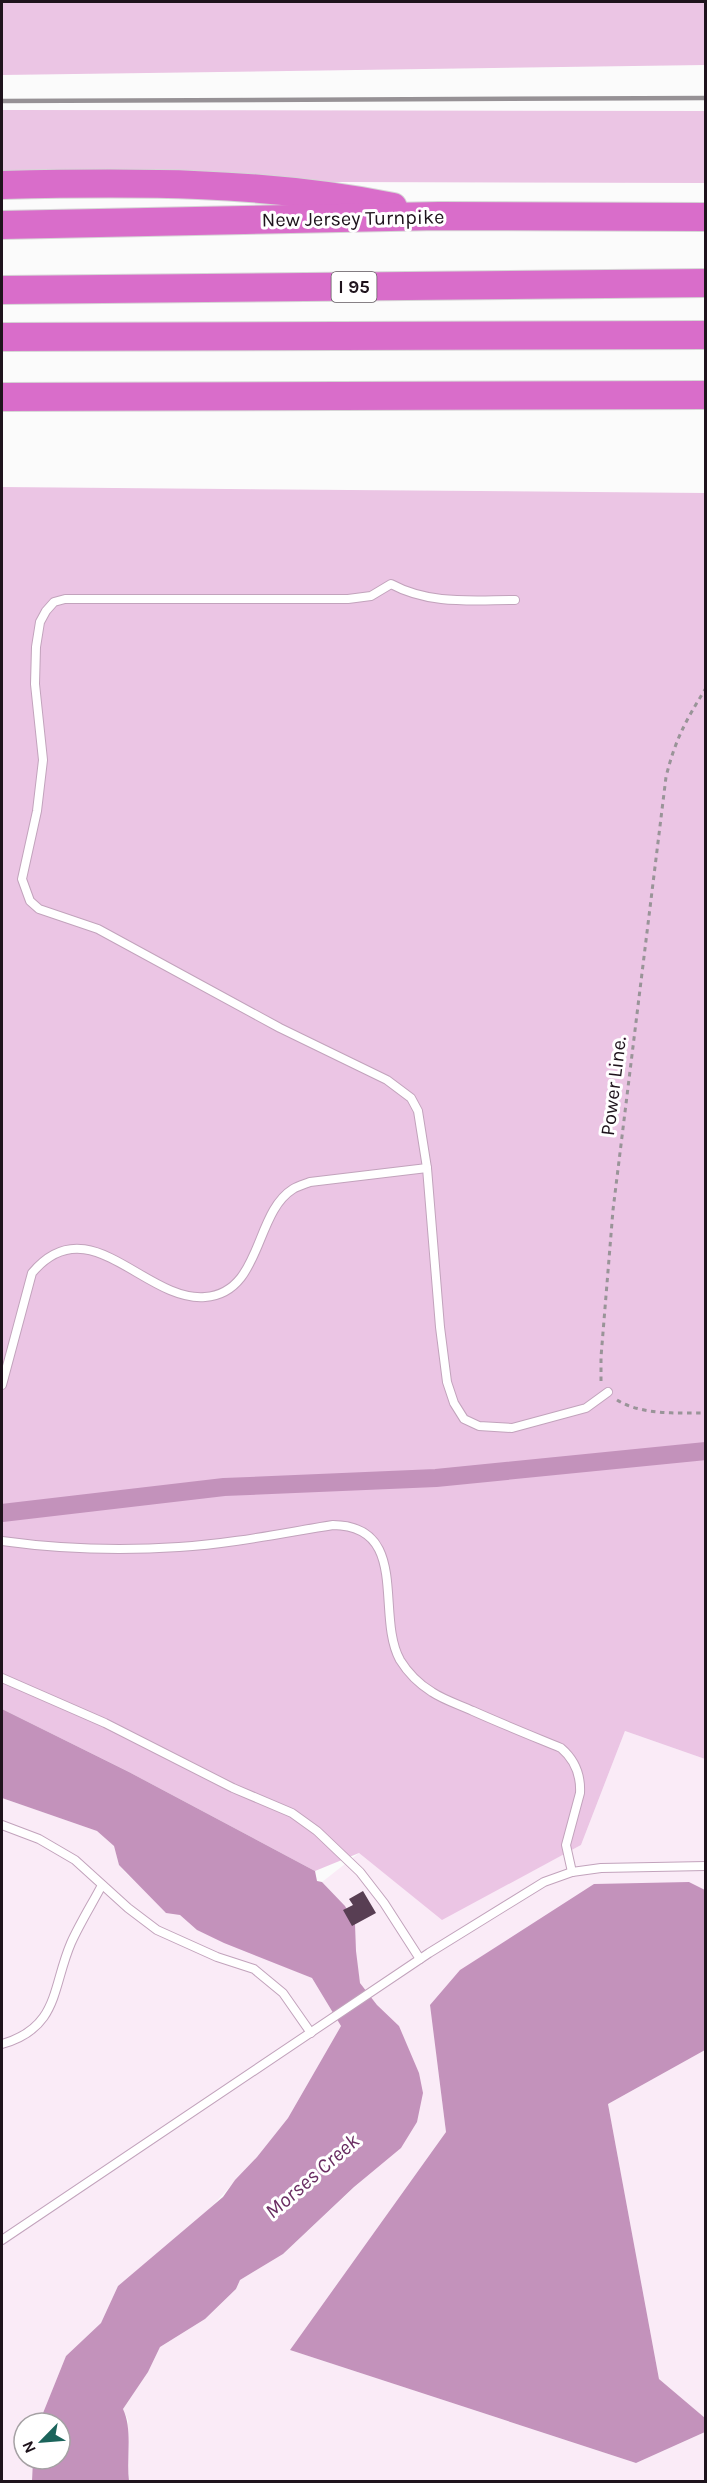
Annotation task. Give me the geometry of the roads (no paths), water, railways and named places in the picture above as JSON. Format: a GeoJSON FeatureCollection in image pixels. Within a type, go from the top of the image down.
{"type":"FeatureCollection","features":[{"type":"Feature","properties":{"kind":"highway"},"geometry":{"type":"LineString","coordinates":[[2,184],[111,183],[232,187],[333,195],[439,216]]}},
{"type":"Feature","properties":{"kind":"highway","name":"New Jersey Turnpike"},"geometry":{"type":"LineString","coordinates":[[2,225],[439,216],[705,217]]}},
{"type":"Feature","properties":{"kind":"highway","name":"I 95"},"geometry":{"type":"LineString","coordinates":[[2,290],[705,283]]}},
{"type":"Feature","properties":{"kind":"highway"},"geometry":{"type":"LineString","coordinates":[[2,337],[705,335]]}},
{"type":"Feature","properties":{"kind":"highway"},"geometry":{"type":"LineString","coordinates":[[2,397],[705,395]]}},
{"type":"Feature","properties":{"kind":"lane"},"geometry":{"type":"LineString","coordinates":[[515,600],[445,600],[414,596],[392,584],[371,596],[348,599],[65,599],[54,602],[40,622],[36,647],[35,684],[43,760],[37,811],[22,879],[30,901],[39,909],[98,929],[401,1090],[411,1098],[418,1111],[427,1168],[440,1327],[447,1382],[454,1403],[464,1419],[479,1426],[512,1428],[586,1408],[608,1392]]}},
{"type":"Feature","properties":{"kind":"lane"},"geometry":{"type":"LineString","coordinates":[[2,1384],[32,1273],[44,1260],[57,1253],[75,1250],[99,1252],[174,1291],[195,1298],[207,1297],[223,1293],[240,1279],[251,1262],[274,1211],[292,1190],[310,1182],[427,1168]]}},
{"type":"Feature","properties":{"kind":"lane"},"geometry":{"type":"LineString","coordinates":[[2,1541],[45,1547],[181,1547],[333,1525],[355,1527],[365,1533],[381,1550],[386,1571],[394,1641],[399,1657],[407,1670],[434,1694],[561,1748],[574,1762],[581,1784],[566,1845],[572,1872]]}},
{"type":"Feature","properties":{"kind":"lane"},"geometry":{"type":"LineString","coordinates":[[2,1678],[105,1723],[233,1788],[292,1814],[317,1830],[360,1872],[384,1903],[420,1959]]}},
{"type":"Feature","properties":{"kind":"lane"},"geometry":{"type":"LineString","coordinates":[[2,1825],[39,1839],[75,1860],[157,1930],[217,1957],[254,1969],[282,1993],[311,2033]]}},
{"type":"Feature","properties":{"kind":"lane"},"geometry":{"type":"LineString","coordinates":[[2,2240],[420,1959],[513,1899],[544,1882],[572,1872],[601,1868],[705,1866]]}},
{"type":"Feature","properties":{"kind":"lane"},"geometry":{"type":"LineString","coordinates":[[2,2044],[20,2038],[50,2010],[71,1943],[102,1885]]}},
{"type":"Feature","properties":{"kind":"water","name":"Morses Creek"},"geometry":{"type":"Polygon","coordinates":[[[2,1709],[129,1772],[315,1871],[317,1881],[322,1882],[345,1906],[355,1924],[360,1983],[377,2005],[399,2026],[419,2073],[423,2093],[417,2122],[401,2148],[354,2187],[283,2254],[240,2280],[236,2289],[205,2319],[160,2347],[148,2372],[123,2409],[129,2435],[129,2481],[32,2481],[32,2471],[72,2471],[72,2411],[44,2411],[66,2356],[101,2323],[118,2286],[223,2197],[235,2180],[257,2157],[288,2118],[341,2026],[312,1978],[224,1943],[197,1930],[180,1915],[166,1913],[119,1865],[114,1846],[97,1831],[2,1798],[2,1709]]]}},
{"type":"Feature","properties":{"kind":"water"},"geometry":{"type":"Polygon","coordinates":[[[689,1882],[705,1890],[705,2050],[608,2104],[659,2379],[705,2418],[705,2432],[636,2463],[290,2350],[446,2132],[430,2005],[460,1970],[594,1884],[689,1882]]]}},
{"type":"Feature","properties":{"kind":"waterway"},"geometry":{"type":"LineString","coordinates":[[2,1513],[224,1487],[436,1478],[706,1451]]}},
{"type":"Feature","properties":{"kind":"railway"},"geometry":{"type":"LineString","coordinates":[[2,101],[706,98]]}}]}
